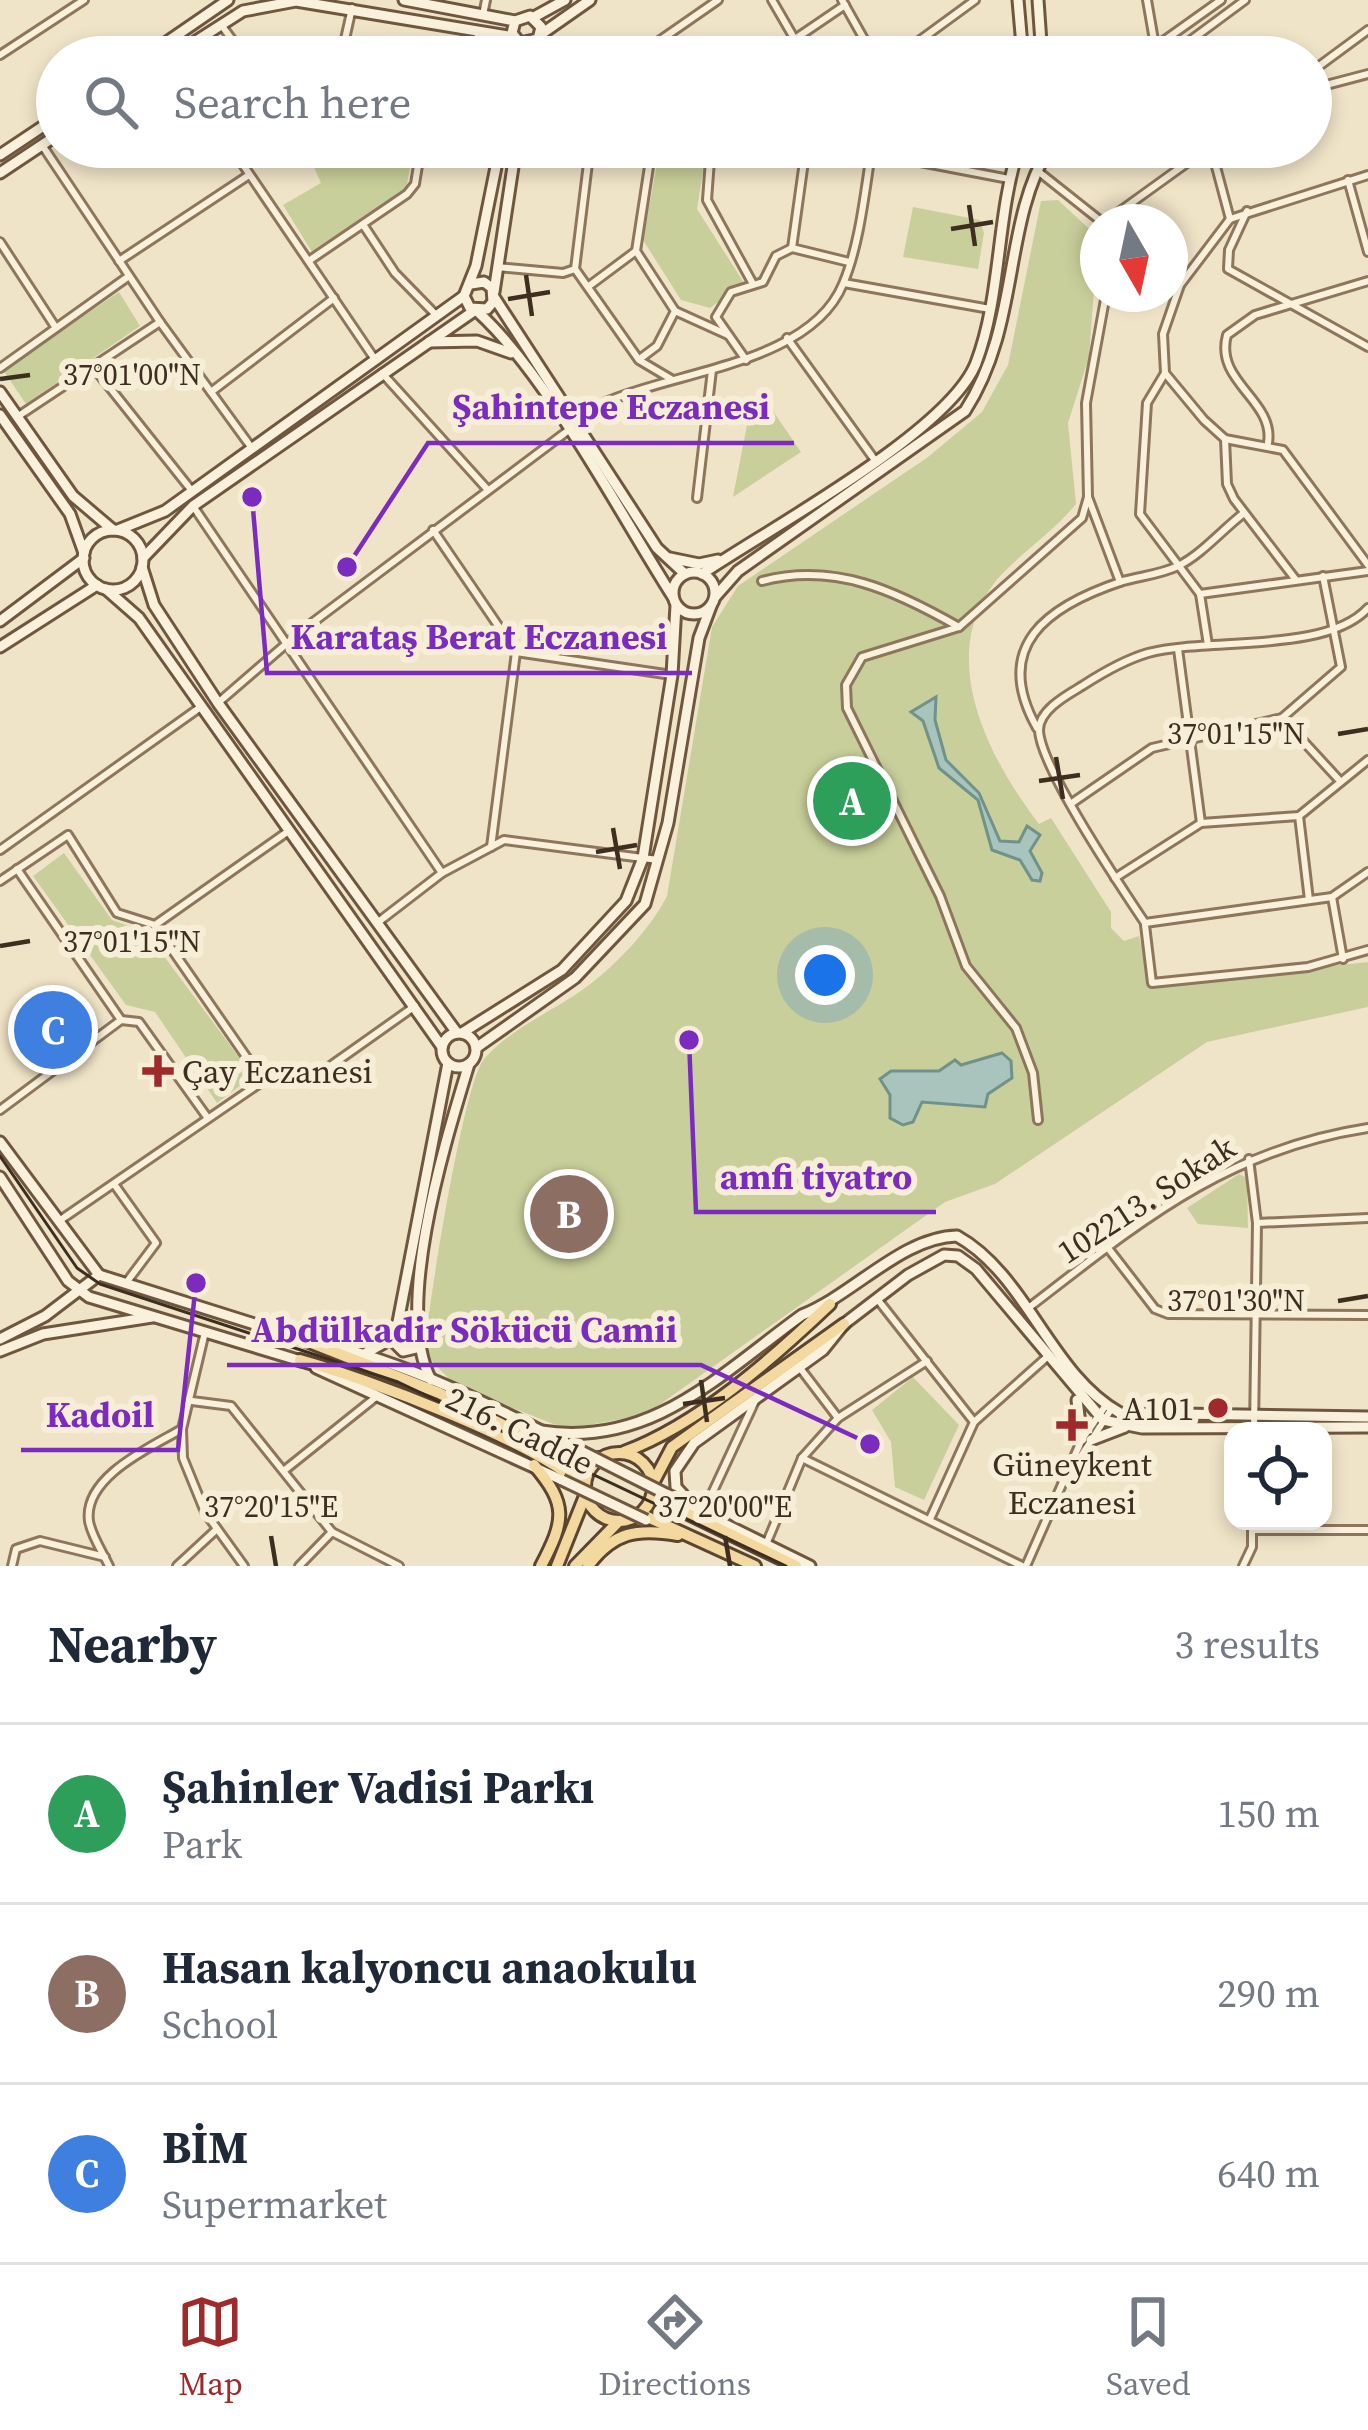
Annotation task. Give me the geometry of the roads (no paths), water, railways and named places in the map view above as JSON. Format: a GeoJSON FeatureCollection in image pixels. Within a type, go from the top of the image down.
{"type":"FeatureCollection","features":[{"type":"Feature","properties":{"kind":"main road"},"geometry":{"type":"LineString","coordinates":[[304,1340],[439,1394],[572,1460],[623,1452],[694,1413],[789,1343],[830,1304]]}},
{"type":"Feature","properties":{"kind":"main road"},"geometry":{"type":"LineString","coordinates":[[643,1517],[672,1447],[844,1324]]}},
{"type":"Feature","properties":{"kind":"main road"},"geometry":{"type":"LineString","coordinates":[[300,1360],[446,1414],[563,1472],[585,1490],[601,1516],[620,1521]]}},
{"type":"Feature","properties":{"kind":"main road"},"geometry":{"type":"LineString","coordinates":[[623,1452],[642,1460],[653,1487],[672,1506],[796,1566]]}},
{"type":"Feature","properties":{"kind":"main road"},"geometry":{"type":"LineString","coordinates":[[557,1566],[588,1472],[600,1458]]}},
{"type":"Feature","properties":{"kind":"main road"},"geometry":{"type":"LineString","coordinates":[[533,1465],[557,1494],[561,1508],[542,1566]]}},
{"type":"Feature","properties":{"kind":"main road"},"geometry":{"type":"LineString","coordinates":[[575,1566],[601,1534],[620,1521],[643,1517],[755,1566]]}},
{"type":"Feature","properties":{"kind":"main road"},"geometry":{"type":"LineString","coordinates":[[588,1566],[619,1535],[635,1531],[678,1534]]}},
{"type":"Feature","properties":{"kind":"street"},"geometry":{"type":"LineString","coordinates":[[0,55],[83,0]]}},
{"type":"Feature","properties":{"kind":"street"},"geometry":{"type":"LineString","coordinates":[[176,36],[228,0]]}},
{"type":"Feature","properties":{"kind":"street"},"geometry":{"type":"LineString","coordinates":[[404,0],[515,21],[534,17],[565,0]]}},
{"type":"Feature","properties":{"kind":"street"},"geometry":{"type":"LineString","coordinates":[[483,15],[486,0]]}},
{"type":"Feature","properties":{"kind":"street"},"geometry":{"type":"LineString","coordinates":[[541,36],[590,0]]}},
{"type":"Feature","properties":{"kind":"street"},"geometry":{"type":"LineString","coordinates":[[666,36],[718,0]]}},
{"type":"Feature","properties":{"kind":"street"},"geometry":{"type":"LineString","coordinates":[[772,0],[793,36]]}},
{"type":"Feature","properties":{"kind":"street"},"geometry":{"type":"LineString","coordinates":[[926,36],[975,0]]}},
{"type":"Feature","properties":{"kind":"street"},"geometry":{"type":"LineString","coordinates":[[1018,0],[1021,36]]}},
{"type":"Feature","properties":{"kind":"street"},"geometry":{"type":"LineString","coordinates":[[1038,0],[1041,36]]}},
{"type":"Feature","properties":{"kind":"street"},"geometry":{"type":"LineString","coordinates":[[1148,0],[1153,36]]}},
{"type":"Feature","properties":{"kind":"street"},"geometry":{"type":"LineString","coordinates":[[1169,36],[1221,0]]}},
{"type":"Feature","properties":{"kind":"street"},"geometry":{"type":"LineString","coordinates":[[1194,36],[1245,0]]}},
{"type":"Feature","properties":{"kind":"street"},"geometry":{"type":"LineString","coordinates":[[203,36],[250,4],[296,1],[504,36]]}},
{"type":"Feature","properties":{"kind":"street"},"geometry":{"type":"LineString","coordinates":[[799,36],[843,3],[862,36]]}},
{"type":"Feature","properties":{"kind":"street"},"geometry":{"type":"LineString","coordinates":[[346,36],[352,8]]}},
{"type":"Feature","properties":{"kind":"street"},"geometry":{"type":"LineString","coordinates":[[534,17],[538,36]]}},
{"type":"Feature","properties":{"kind":"street"},"geometry":{"type":"LineString","coordinates":[[515,21],[515,36]]}},
{"type":"Feature","properties":{"kind":"street"},"geometry":{"type":"LineString","coordinates":[[220,24],[229,36]]}},
{"type":"Feature","properties":{"kind":"street"},"geometry":{"type":"LineString","coordinates":[[477,29],[478,36]]}},
{"type":"Feature","properties":{"kind":"street"},"geometry":{"type":"LineString","coordinates":[[1332,57],[1368,30]]}},
{"type":"Feature","properties":{"kind":"street"},"geometry":{"type":"LineString","coordinates":[[1332,83],[1368,74]]}},
{"type":"Feature","properties":{"kind":"street"},"geometry":{"type":"LineString","coordinates":[[0,155],[36,131]]}},
{"type":"Feature","properties":{"kind":"street"},"geometry":{"type":"LineString","coordinates":[[0,173],[36,149]]}},
{"type":"Feature","properties":{"kind":"street"},"geometry":{"type":"LineString","coordinates":[[56,168],[251,448]]}},
{"type":"Feature","properties":{"kind":"street"},"geometry":{"type":"LineString","coordinates":[[245,168],[374,358]]}},
{"type":"Feature","properties":{"kind":"street"},"geometry":{"type":"LineString","coordinates":[[310,260],[364,226],[415,184],[418,168]]}},
{"type":"Feature","properties":{"kind":"street"},"geometry":{"type":"LineString","coordinates":[[0,621],[84,555],[95,536],[165,511],[464,296],[471,284],[496,168]]}},
{"type":"Feature","properties":{"kind":"street"},"geometry":{"type":"LineString","coordinates":[[0,647],[102,587],[124,588],[193,506],[382,373],[491,306],[513,168]]}},
{"type":"Feature","properties":{"kind":"street"},"geometry":{"type":"LineString","coordinates":[[587,168],[575,269],[639,360],[671,379]]}},
{"type":"Feature","properties":{"kind":"street"},"geometry":{"type":"LineString","coordinates":[[649,168],[636,251],[675,311],[731,337]]}},
{"type":"Feature","properties":{"kind":"street"},"geometry":{"type":"LineString","coordinates":[[709,168],[706,200],[753,284]]}},
{"type":"Feature","properties":{"kind":"street"},"geometry":{"type":"LineString","coordinates":[[792,248],[803,168]]}},
{"type":"Feature","properties":{"kind":"street"},"geometry":{"type":"LineString","coordinates":[[218,703],[433,530],[579,421],[636,388],[746,360],[787,338],[833,302],[844,283],[868,168]]}},
{"type":"Feature","properties":{"kind":"street"},"geometry":{"type":"LineString","coordinates":[[956,168],[1012,180]]}},
{"type":"Feature","properties":{"kind":"street"},"geometry":{"type":"LineString","coordinates":[[702,574],[874,459],[945,407],[966,385],[990,309],[1014,168]]}},
{"type":"Feature","properties":{"kind":"street"},"geometry":{"type":"LineString","coordinates":[[1129,204],[1180,168]]}},
{"type":"Feature","properties":{"kind":"street"},"geometry":{"type":"LineString","coordinates":[[1216,168],[1230,219]]}},
{"type":"Feature","properties":{"kind":"street"},"geometry":{"type":"LineString","coordinates":[[431,1380],[417,1322],[427,1243],[453,1115],[470,1064],[476,1048],[575,978],[645,904],[658,860],[699,638],[713,602],[738,572],[965,411],[986,379],[1000,338],[1036,170],[1080,204]]}},
{"type":"Feature","properties":{"kind":"street"},"geometry":{"type":"LineString","coordinates":[[119,261],[249,175]]}},
{"type":"Feature","properties":{"kind":"street"},"geometry":{"type":"LineString","coordinates":[[1188,275],[1230,219],[1368,175]]}},
{"type":"Feature","properties":{"kind":"street"},"geometry":{"type":"LineString","coordinates":[[1348,180],[1364,223],[1368,252]]}},
{"type":"Feature","properties":{"kind":"street"},"geometry":{"type":"LineString","coordinates":[[1247,211],[1228,250],[1228,269],[1368,347]]}},
{"type":"Feature","properties":{"kind":"street"},"geometry":{"type":"LineString","coordinates":[[364,226],[395,272],[437,316]]}},
{"type":"Feature","properties":{"kind":"street"},"geometry":{"type":"LineString","coordinates":[[0,242],[56,328]]}},
{"type":"Feature","properties":{"kind":"street"},"geometry":{"type":"LineString","coordinates":[[746,360],[716,317],[731,292],[768,275],[782,251],[792,248],[849,262]]}},
{"type":"Feature","properties":{"kind":"street"},"geometry":{"type":"LineString","coordinates":[[589,286],[636,251]]}},
{"type":"Feature","properties":{"kind":"street"},"geometry":{"type":"LineString","coordinates":[[497,267],[575,269]]}},
{"type":"Feature","properties":{"kind":"street"},"geometry":{"type":"LineString","coordinates":[[0,368],[129,276]]}},
{"type":"Feature","properties":{"kind":"street"},"geometry":{"type":"LineString","coordinates":[[1268,443],[1268,420],[1235,382],[1223,348],[1238,322],[1368,281]]}},
{"type":"Feature","properties":{"kind":"street"},"geometry":{"type":"LineString","coordinates":[[471,284],[484,282],[494,295],[668,558],[685,574],[710,578],[713,602]]}},
{"type":"Feature","properties":{"kind":"street"},"geometry":{"type":"LineString","coordinates":[[844,283],[990,309]]}},
{"type":"Feature","properties":{"kind":"street"},"geometry":{"type":"LineString","coordinates":[[464,296],[517,357],[674,601],[690,615],[713,602]]}},
{"type":"Feature","properties":{"kind":"street"},"geometry":{"type":"LineString","coordinates":[[211,392],[334,298]]}},
{"type":"Feature","properties":{"kind":"street"},"geometry":{"type":"LineString","coordinates":[[639,360],[657,346],[675,311]]}},
{"type":"Feature","properties":{"kind":"street"},"geometry":{"type":"LineString","coordinates":[[1038,1120],[1033,1073],[1016,1028],[966,966],[940,896],[847,708],[846,685],[862,657],[959,627],[1082,518],[1088,496],[1086,403],[1103,312]]}},
{"type":"Feature","properties":{"kind":"street"},"geometry":{"type":"LineString","coordinates":[[1171,312],[1163,334],[1165,373],[1147,403],[1137,491],[1140,514],[1200,594],[1208,645]]}},
{"type":"Feature","properties":{"kind":"street"},"geometry":{"type":"LineString","coordinates":[[17,417],[160,322]]}},
{"type":"Feature","properties":{"kind":"street"},"geometry":{"type":"LineString","coordinates":[[787,338],[874,459]]}},
{"type":"Feature","properties":{"kind":"street"},"geometry":{"type":"LineString","coordinates":[[429,342],[477,340],[517,357]]}},
{"type":"Feature","properties":{"kind":"street"},"geometry":{"type":"LineString","coordinates":[[95,369],[192,491]]}},
{"type":"Feature","properties":{"kind":"street"},"geometry":{"type":"LineString","coordinates":[[698,498],[712,370]]}},
{"type":"Feature","properties":{"kind":"street"},"geometry":{"type":"LineString","coordinates":[[382,373],[488,489]]}},
{"type":"Feature","properties":{"kind":"street"},"geometry":{"type":"LineString","coordinates":[[1165,373],[1225,439],[1227,484],[1295,580]]}},
{"type":"Feature","properties":{"kind":"street"},"geometry":{"type":"LineString","coordinates":[[0,392],[73,496],[137,542],[154,605],[218,703],[445,1016],[476,1048]]}},
{"type":"Feature","properties":{"kind":"street"},"geometry":{"type":"LineString","coordinates":[[1,420],[70,514],[86,571],[140,618],[442,1047],[448,1063],[391,1339],[366,1353]]}},
{"type":"Feature","properties":{"kind":"street"},"geometry":{"type":"LineString","coordinates":[[1200,594],[1368,568],[1282,450],[1268,443],[1225,439]]}},
{"type":"Feature","properties":{"kind":"street"},"geometry":{"type":"LineString","coordinates":[[1088,496],[1120,582]]}},
{"type":"Feature","properties":{"kind":"street"},"geometry":{"type":"LineString","coordinates":[[193,506],[442,873]]}},
{"type":"Feature","properties":{"kind":"street"},"geometry":{"type":"LineString","coordinates":[[1244,513],[1179,566],[1120,582],[1067,608],[1027,642],[1017,663],[1017,682],[1072,802],[1145,923],[1152,983],[1308,968],[1368,950]]}},
{"type":"Feature","properties":{"kind":"street"},"geometry":{"type":"LineString","coordinates":[[433,530],[516,652],[491,847]]}},
{"type":"Feature","properties":{"kind":"street"},"geometry":{"type":"LineString","coordinates":[[668,558],[699,564],[724,559]]}},
{"type":"Feature","properties":{"kind":"street"},"geometry":{"type":"LineString","coordinates":[[762,580],[829,572],[888,591],[959,627]]}},
{"type":"Feature","properties":{"kind":"street"},"geometry":{"type":"LineString","coordinates":[[442,1047],[562,970],[626,902],[643,858],[673,675],[674,601],[685,574]]}},
{"type":"Feature","properties":{"kind":"street"},"geometry":{"type":"LineString","coordinates":[[1072,802],[1153,748],[1282,718],[1341,667],[1323,576]]}},
{"type":"Feature","properties":{"kind":"street"},"geometry":{"type":"LineString","coordinates":[[1039,731],[1042,717],[1059,701],[1116,665],[1178,649],[1334,632],[1368,608]]}},
{"type":"Feature","properties":{"kind":"street"},"geometry":{"type":"LineString","coordinates":[[1178,649],[1201,823]]}},
{"type":"Feature","properties":{"kind":"street"},"geometry":{"type":"LineString","coordinates":[[516,652],[673,675]]}},
{"type":"Feature","properties":{"kind":"street"},"geometry":{"type":"LineString","coordinates":[[0,850],[202,706]]}},
{"type":"Feature","properties":{"kind":"street"},"geometry":{"type":"LineString","coordinates":[[1282,718],[1340,782]]}},
{"type":"Feature","properties":{"kind":"street"},"geometry":{"type":"LineString","coordinates":[[1115,878],[1201,823],[1299,816],[1368,760]]}},
{"type":"Feature","properties":{"kind":"street"},"geometry":{"type":"LineString","coordinates":[[1299,816],[1309,900]]}},
{"type":"Feature","properties":{"kind":"street"},"geometry":{"type":"LineString","coordinates":[[155,925],[290,830]]}},
{"type":"Feature","properties":{"kind":"street"},"geometry":{"type":"LineString","coordinates":[[0,881],[68,835],[116,913],[155,925],[263,1081]]}},
{"type":"Feature","properties":{"kind":"street"},"geometry":{"type":"LineString","coordinates":[[377,923],[442,873],[491,847],[520,838],[658,860]]}},
{"type":"Feature","properties":{"kind":"street"},"geometry":{"type":"LineString","coordinates":[[0,863],[8,875]]}},
{"type":"Feature","properties":{"kind":"street"},"geometry":{"type":"LineString","coordinates":[[17,869],[121,1020]]}},
{"type":"Feature","properties":{"kind":"street"},"geometry":{"type":"LineString","coordinates":[[1145,923],[1332,897],[1368,872]]}},
{"type":"Feature","properties":{"kind":"street"},"geometry":{"type":"LineString","coordinates":[[1332,897],[1343,958]]}},
{"type":"Feature","properties":{"kind":"street"},"geometry":{"type":"LineString","coordinates":[[56,1223],[263,1081],[313,1079],[415,1006]]}},
{"type":"Feature","properties":{"kind":"street"},"geometry":{"type":"LineString","coordinates":[[445,1016],[483,1022]]}},
{"type":"Feature","properties":{"kind":"street"},"geometry":{"type":"LineString","coordinates":[[0,1110],[121,1020],[139,1022],[208,1118]]}},
{"type":"Feature","properties":{"kind":"street"},"geometry":{"type":"LineString","coordinates":[[448,1063],[470,1064]]}},
{"type":"Feature","properties":{"kind":"street","name":"102213. Sokak"},"geometry":{"type":"LineString","coordinates":[[1026,1309],[1108,1247],[1249,1159],[1304,1137],[1368,1128]]}},
{"type":"Feature","properties":{"kind":"street"},"geometry":{"type":"LineString","coordinates":[[0,1142],[99,1275],[55,1309],[0,1340]]}},
{"type":"Feature","properties":{"kind":"street"},"geometry":{"type":"LineString","coordinates":[[1249,1159],[1257,1223],[1254,1422]]}},
{"type":"Feature","properties":{"kind":"street","name":"216. Cadde"},"geometry":{"type":"LineString","coordinates":[[0,1177],[66,1278],[79,1290],[300,1360],[743,1566]]}},
{"type":"Feature","properties":{"kind":"street"},"geometry":{"type":"LineString","coordinates":[[114,1184],[157,1243],[126,1284]]}},
{"type":"Feature","properties":{"kind":"street"},"geometry":{"type":"LineString","coordinates":[[1257,1223],[1368,1218]]}},
{"type":"Feature","properties":{"kind":"street"},"geometry":{"type":"LineString","coordinates":[[541,1431],[587,1436],[645,1423],[802,1315],[830,1304],[934,1236],[957,1236],[974,1245],[1109,1406],[1154,1417],[1225,1422]]}},
{"type":"Feature","properties":{"kind":"street"},"geometry":{"type":"LineString","coordinates":[[1108,1247],[1155,1309],[1190,1316],[1368,1315]]}},
{"type":"Feature","properties":{"kind":"street"},"geometry":{"type":"LineString","coordinates":[[698,1510],[676,1487],[681,1458],[835,1340],[844,1324],[933,1258],[958,1256],[976,1269],[1099,1418],[1128,1426]]}},
{"type":"Feature","properties":{"kind":"street","name":"216. Cadde"},"geometry":{"type":"LineString","coordinates":[[99,1275],[304,1340],[366,1353],[541,1431],[810,1566]]}},
{"type":"Feature","properties":{"kind":"street"},"geometry":{"type":"LineString","coordinates":[[55,1309],[64,1297],[66,1278]]}},
{"type":"Feature","properties":{"kind":"street"},"geometry":{"type":"LineString","coordinates":[[878,1300],[974,1423]]}},
{"type":"Feature","properties":{"kind":"street"},"geometry":{"type":"LineString","coordinates":[[0,1351],[43,1334],[156,1317]]}},
{"type":"Feature","properties":{"kind":"street"},"geometry":{"type":"LineString","coordinates":[[205,1330],[182,1429],[189,1481],[244,1566]]}},
{"type":"Feature","properties":{"kind":"street"},"geometry":{"type":"LineString","coordinates":[[391,1339],[403,1351],[420,1347]]}},
{"type":"Feature","properties":{"kind":"street"},"geometry":{"type":"LineString","coordinates":[[930,1519],[974,1423],[1047,1357]]}},
{"type":"Feature","properties":{"kind":"street"},"geometry":{"type":"LineString","coordinates":[[767,1542],[802,1458],[838,1418],[927,1361]]}},
{"type":"Feature","properties":{"kind":"street"},"geometry":{"type":"LineString","coordinates":[[800,1368],[838,1418]]}},
{"type":"Feature","properties":{"kind":"street"},"geometry":{"type":"LineString","coordinates":[[1074,1390],[1086,1439]]}},
{"type":"Feature","properties":{"kind":"street"},"geometry":{"type":"LineString","coordinates":[[286,1469],[379,1394]]}},
{"type":"Feature","properties":{"kind":"street"},"geometry":{"type":"LineString","coordinates":[[192,1401],[231,1406],[332,1532],[399,1566]]}},
{"type":"Feature","properties":{"kind":"street"},"geometry":{"type":"LineString","coordinates":[[710,1500],[755,1401]]}},
{"type":"Feature","properties":{"kind":"street"},"geometry":{"type":"LineString","coordinates":[[802,1458],[1024,1566],[1086,1439],[1109,1406]]}},
{"type":"Feature","properties":{"kind":"street"},"geometry":{"type":"LineString","coordinates":[[1287,1422],[1368,1417]]}},
{"type":"Feature","properties":{"kind":"street"},"geometry":{"type":"LineString","coordinates":[[1086,1439],[1128,1426],[1224,1424]]}},
{"type":"Feature","properties":{"kind":"street"},"geometry":{"type":"LineString","coordinates":[[1332,1426],[1368,1427]]}},
{"type":"Feature","properties":{"kind":"street"},"geometry":{"type":"LineString","coordinates":[[109,1566],[89,1522],[92,1498],[126,1462],[182,1429]]}},
{"type":"Feature","properties":{"kind":"street"},"geometry":{"type":"LineString","coordinates":[[1332,1528],[1368,1530]]}},
{"type":"Feature","properties":{"kind":"street"},"geometry":{"type":"LineString","coordinates":[[176,1566],[218,1529]]}},
{"type":"Feature","properties":{"kind":"street"},"geometry":{"type":"LineString","coordinates":[[1243,1566],[1251,1530]]}},
{"type":"Feature","properties":{"kind":"street"},"geometry":{"type":"LineString","coordinates":[[299,1566],[332,1532]]}},
{"type":"Feature","properties":{"kind":"street"},"geometry":{"type":"LineString","coordinates":[[12,1566],[16,1549],[40,1541],[105,1557]]}},
{"type":"Feature","properties":{"kind":"water"},"geometry":{"type":"Polygon","coordinates":[[[936,697],[935,720],[946,760],[979,793],[1000,841],[1019,842],[1027,826],[1040,835],[1030,851],[1042,873],[1040,881],[1032,880],[1020,860],[992,850],[978,800],[939,768],[923,721],[911,712],[936,697]]]}},
{"type":"Feature","properties":{"kind":"water"},"geometry":{"type":"Polygon","coordinates":[[[1002,1053],[1011,1061],[1012,1078],[988,1094],[985,1107],[922,1102],[913,1122],[903,1125],[890,1118],[890,1095],[880,1079],[891,1071],[939,1071],[955,1060],[961,1065],[1002,1053]]]}},
{"type":"Feature","properties":{"kind":"tram line"},"geometry":{"type":"LineString","coordinates":[[0,1156],[77,1268],[100,1284],[398,1382],[786,1566]]}},
{"type":"Feature","properties":{"kind":"place","name":"Karataş Berat Eczanesi"},"geometry":{"type":"Point","coordinates":[252,497]}},
{"type":"Feature","properties":{"kind":"place","name":"Şahintepe Eczanesi"},"geometry":{"type":"Point","coordinates":[347,567]}},
{"type":"Feature","properties":{"kind":"place","name":"Şahinler Vadisi Parkı"},"geometry":{"type":"Point","coordinates":[852,801]}},
{"type":"Feature","properties":{"kind":"place","name":"BİM"},"geometry":{"type":"Point","coordinates":[53,1030]}},
{"type":"Feature","properties":{"kind":"place","name":"amfi tiyatro"},"geometry":{"type":"Point","coordinates":[689,1040]}},
{"type":"Feature","properties":{"kind":"place","name":"Çay Eczanesi"},"geometry":{"type":"Point","coordinates":[158,1071]}},
{"type":"Feature","properties":{"kind":"place","name":"Hasan kalyoncu anaokulu"},"geometry":{"type":"Point","coordinates":[569,1214]}},
{"type":"Feature","properties":{"kind":"place","name":"Kadoil"},"geometry":{"type":"Point","coordinates":[196,1283]}},
{"type":"Feature","properties":{"kind":"place","name":"A101"},"geometry":{"type":"Point","coordinates":[1218,1408]}},
{"type":"Feature","properties":{"kind":"place","name":"Güneykent Eczanesi"},"geometry":{"type":"Point","coordinates":[1072,1425]}},
{"type":"Feature","properties":{"kind":"place","name":"Abdülkadir Sökücü Camii"},"geometry":{"type":"Point","coordinates":[870,1444]}}]}
